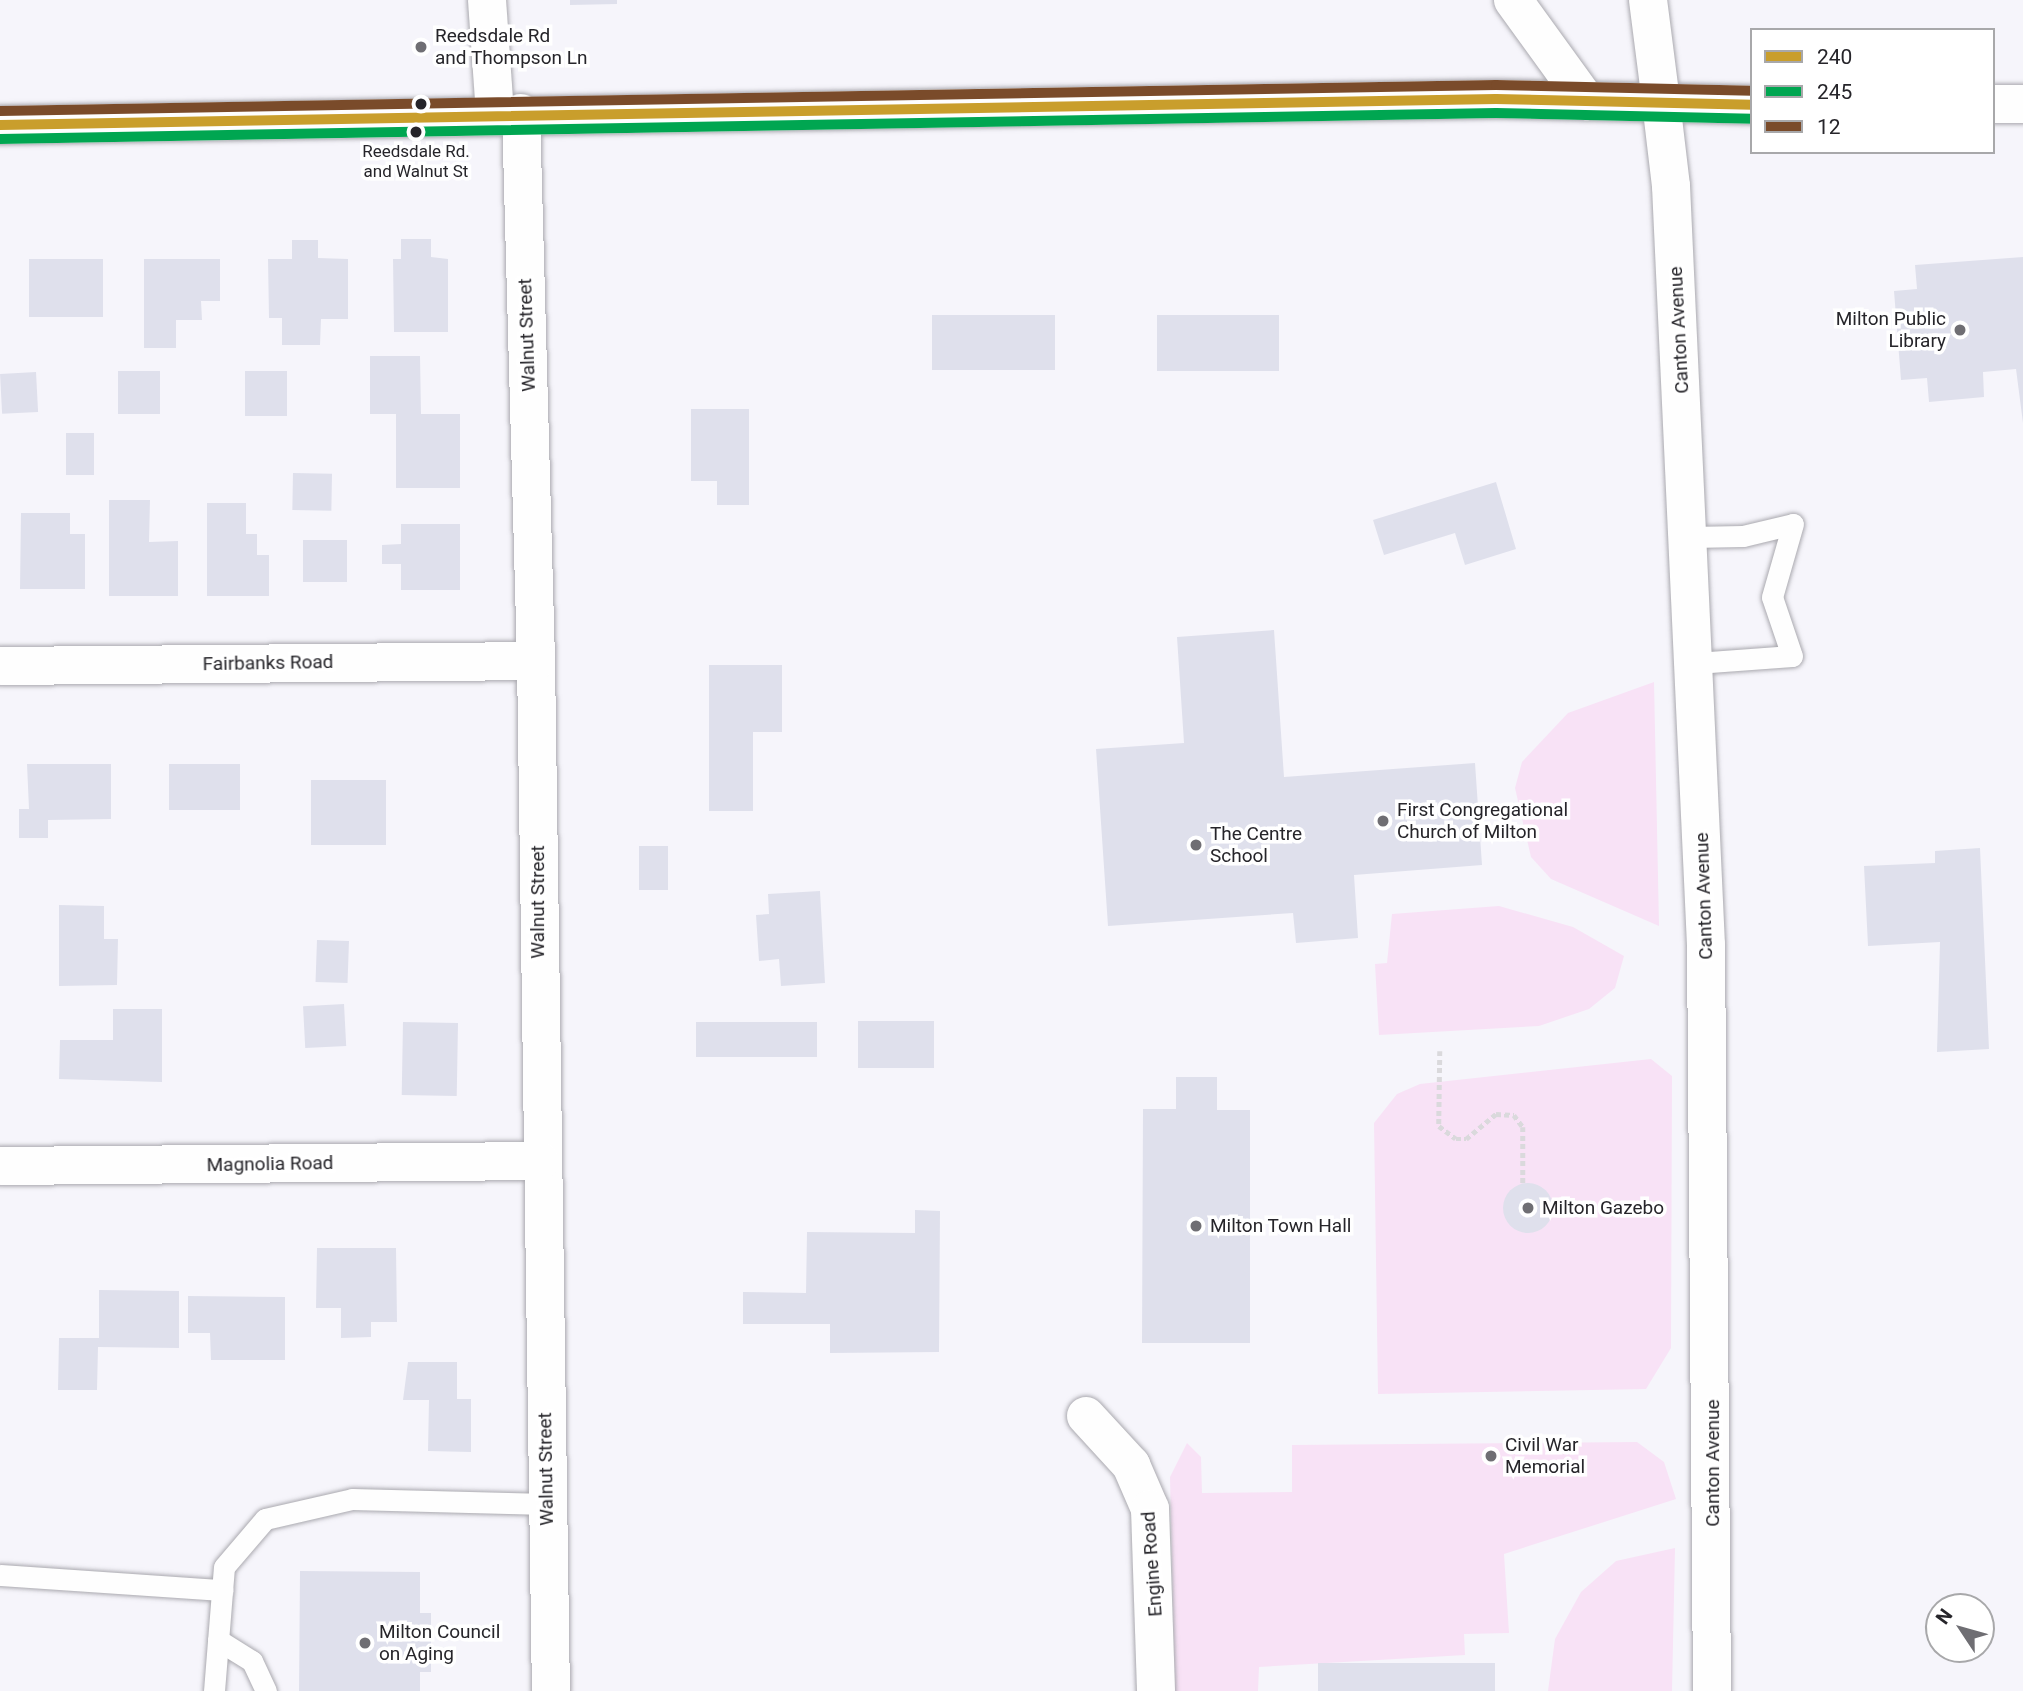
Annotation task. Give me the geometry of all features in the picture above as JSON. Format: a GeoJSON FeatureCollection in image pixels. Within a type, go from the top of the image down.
{"type":"FeatureCollection","features":[{"type":"Feature","properties":{"kind":"main road","name":"Walnut Street"},"geometry":{"type":"LineString","coordinates":[[487,0],[508,113],[536,661],[540,1161],[551,1691]]}},
{"type":"Feature","properties":{"kind":"main road"},"geometry":{"type":"LineString","coordinates":[[1513,0],[1586,101]]}},
{"type":"Feature","properties":{"kind":"main road","name":"Canton Avenue"},"geometry":{"type":"LineString","coordinates":[[1648,0],[1671,186],[1696,663],[1711,1217],[1712,1691]]}},
{"type":"Feature","properties":{"kind":"main road"},"geometry":{"type":"LineString","coordinates":[[0,125],[508,113],[1586,101],[1750,104]]}},
{"type":"Feature","properties":{"kind":"main road"},"geometry":{"type":"LineString","coordinates":[[1995,104],[2023,104]]}},
{"type":"Feature","properties":{"kind":"main road","name":"Fairbanks Road"},"geometry":{"type":"LineString","coordinates":[[0,666],[536,661]]}},
{"type":"Feature","properties":{"kind":"main road","name":"Magnolia Road"},"geometry":{"type":"LineString","coordinates":[[0,1166],[540,1161]]}},
{"type":"Feature","properties":{"kind":"main road","name":"Engine Road"},"geometry":{"type":"LineString","coordinates":[[1086,1416],[1131,1465],[1150,1509],[1156,1691]]}},
{"type":"Feature","properties":{"kind":"lane"},"geometry":{"type":"LineString","coordinates":[[1690,537],[1743,536],[1793,524],[1772,597],[1792,656],[1696,663]]}},
{"type":"Feature","properties":{"kind":"lane"},"geometry":{"type":"LineString","coordinates":[[214,1691],[224,1567],[241,1541],[265,1519],[296,1509],[352,1499],[547,1504]]}},
{"type":"Feature","properties":{"kind":"lane"},"geometry":{"type":"LineString","coordinates":[[0,1576],[222,1590]]}},
{"type":"Feature","properties":{"kind":"lane"},"geometry":{"type":"LineString","coordinates":[[218,1640],[252,1661],[266,1691]]}},
{"type":"Feature","properties":{"kind":"path"},"geometry":{"type":"LineString","coordinates":[[1440,1051],[1439,1126],[1466,1139],[1496,1114],[1514,1115],[1522,1127],[1524,1184]]}},
{"type":"Feature","properties":{"kind":"shaded area"},"geometry":{"type":"Polygon","coordinates":[[[1654,682],[1659,926],[1551,879],[1531,857],[1515,788],[1522,762],[1568,713],[1654,682]]]}},
{"type":"Feature","properties":{"kind":"shaded area"},"geometry":{"type":"Polygon","coordinates":[[[1499,906],[1573,927],[1624,956],[1615,988],[1589,1009],[1539,1026],[1379,1035],[1375,964],[1387,963],[1392,914],[1499,906]]]}},
{"type":"Feature","properties":{"kind":"shaded area"},"geometry":{"type":"Polygon","coordinates":[[[1651,1059],[1672,1076],[1671,1348],[1646,1389],[1378,1394],[1374,1123],[1397,1094],[1420,1084],[1651,1059]]]}},
{"type":"Feature","properties":{"kind":"shaded area"},"geometry":{"type":"Polygon","coordinates":[[[1637,1442],[1664,1462],[1676,1499],[1504,1554],[1509,1633],[1464,1634],[1465,1655],[1259,1667],[1258,1691],[1175,1691],[1170,1477],[1187,1443],[1201,1457],[1202,1493],[1292,1492],[1292,1445],[1637,1442]]]}},
{"type":"Feature","properties":{"kind":"shaded area"},"geometry":{"type":"Polygon","coordinates":[[[1675,1548],[1672,1691],[1548,1691],[1555,1639],[1581,1592],[1616,1561],[1675,1548]]]}},
{"type":"Feature","properties":{"kind":"building"},"geometry":{"type":"Polygon","coordinates":[[[570,0],[617,0],[617,4],[570,5],[570,0]]]}},
{"type":"Feature","properties":{"kind":"building"},"geometry":{"type":"Polygon","coordinates":[[[401,239],[431,239],[431,257],[448,259],[448,332],[394,332],[393,259],[401,259],[401,239]]]}},
{"type":"Feature","properties":{"kind":"building"},"geometry":{"type":"Polygon","coordinates":[[[292,240],[318,240],[318,258],[348,259],[348,319],[321,319],[320,345],[282,345],[282,318],[269,318],[268,259],[292,259],[292,240]]]}},
{"type":"Feature","properties":{"kind":"building","name":"Milton Public Library"},"geometry":{"type":"Polygon","coordinates":[[[2023,257],[2023,423],[2016,369],[1983,372],[1984,397],[1929,402],[1927,378],[1901,380],[1894,291],[1917,289],[1915,265],[2023,257]]]}},
{"type":"Feature","properties":{"kind":"building"},"geometry":{"type":"Polygon","coordinates":[[[29,259],[103,259],[103,317],[29,317],[29,259]]]}},
{"type":"Feature","properties":{"kind":"building"},"geometry":{"type":"Polygon","coordinates":[[[144,259],[220,259],[220,301],[201,301],[202,320],[176,320],[176,348],[144,348],[144,259]]]}},
{"type":"Feature","properties":{"kind":"building"},"geometry":{"type":"Polygon","coordinates":[[[932,315],[1055,315],[1055,370],[932,370],[932,315]]]}},
{"type":"Feature","properties":{"kind":"building"},"geometry":{"type":"Polygon","coordinates":[[[1157,315],[1279,315],[1279,371],[1157,371],[1157,315]]]}},
{"type":"Feature","properties":{"kind":"building"},"geometry":{"type":"Polygon","coordinates":[[[370,356],[420,356],[421,414],[460,414],[460,488],[396,488],[396,414],[370,414],[370,356]]]}},
{"type":"Feature","properties":{"kind":"building"},"geometry":{"type":"Polygon","coordinates":[[[118,371],[160,371],[160,414],[118,414],[118,371]]]}},
{"type":"Feature","properties":{"kind":"building"},"geometry":{"type":"Polygon","coordinates":[[[245,371],[287,371],[287,416],[245,416],[245,371]]]}},
{"type":"Feature","properties":{"kind":"building"},"geometry":{"type":"Polygon","coordinates":[[[36,372],[38,412],[2,414],[0,374],[36,372]]]}},
{"type":"Feature","properties":{"kind":"building"},"geometry":{"type":"Polygon","coordinates":[[[691,409],[749,409],[749,505],[717,505],[717,481],[691,481],[691,409]]]}},
{"type":"Feature","properties":{"kind":"building"},"geometry":{"type":"Polygon","coordinates":[[[66,433],[94,433],[94,475],[66,475],[66,433]]]}},
{"type":"Feature","properties":{"kind":"building"},"geometry":{"type":"Polygon","coordinates":[[[293,473],[332,474],[331,511],[292,510],[293,473]]]}},
{"type":"Feature","properties":{"kind":"building"},"geometry":{"type":"Polygon","coordinates":[[[1496,482],[1516,549],[1465,565],[1455,533],[1384,555],[1373,520],[1496,482]]]}},
{"type":"Feature","properties":{"kind":"building"},"geometry":{"type":"Polygon","coordinates":[[[109,500],[150,500],[149,542],[178,541],[178,596],[109,596],[109,500]]]}},
{"type":"Feature","properties":{"kind":"building"},"geometry":{"type":"Polygon","coordinates":[[[207,503],[246,503],[246,534],[257,534],[257,555],[269,555],[269,596],[207,596],[207,503]]]}},
{"type":"Feature","properties":{"kind":"building"},"geometry":{"type":"Polygon","coordinates":[[[21,513],[70,513],[70,534],[85,534],[85,589],[20,589],[21,513]]]}},
{"type":"Feature","properties":{"kind":"building"},"geometry":{"type":"Polygon","coordinates":[[[401,524],[460,524],[460,590],[401,590],[401,564],[382,564],[382,545],[401,544],[401,524]]]}},
{"type":"Feature","properties":{"kind":"building"},"geometry":{"type":"Polygon","coordinates":[[[303,540],[347,540],[347,582],[303,582],[303,540]]]}},
{"type":"Feature","properties":{"kind":"building","name":"The Centre School"},"geometry":{"type":"Polygon","coordinates":[[[1274,630],[1284,777],[1475,763],[1482,865],[1354,875],[1358,938],[1296,943],[1293,913],[1108,926],[1096,749],[1184,743],[1177,637],[1274,630]]]}},
{"type":"Feature","properties":{"kind":"building"},"geometry":{"type":"Polygon","coordinates":[[[709,665],[782,665],[782,732],[753,732],[753,811],[709,811],[709,665]]]}},
{"type":"Feature","properties":{"kind":"building"},"geometry":{"type":"Polygon","coordinates":[[[27,764],[111,764],[111,819],[48,820],[48,838],[19,838],[19,809],[29,809],[27,764]]]}},
{"type":"Feature","properties":{"kind":"building"},"geometry":{"type":"Polygon","coordinates":[[[169,764],[240,764],[240,810],[169,810],[169,764]]]}},
{"type":"Feature","properties":{"kind":"building"},"geometry":{"type":"Polygon","coordinates":[[[311,780],[386,780],[386,845],[311,845],[311,780]]]}},
{"type":"Feature","properties":{"kind":"building"},"geometry":{"type":"Polygon","coordinates":[[[639,846],[668,846],[668,890],[639,890],[639,846]]]}},
{"type":"Feature","properties":{"kind":"building"},"geometry":{"type":"Polygon","coordinates":[[[1980,848],[1989,1049],[1937,1052],[1940,942],[1868,946],[1864,866],[1935,863],[1935,851],[1980,848]]]}},
{"type":"Feature","properties":{"kind":"building"},"geometry":{"type":"Polygon","coordinates":[[[820,891],[825,983],[781,986],[779,959],[759,961],[756,915],[769,914],[768,894],[820,891]]]}},
{"type":"Feature","properties":{"kind":"building"},"geometry":{"type":"Polygon","coordinates":[[[59,905],[104,906],[104,939],[118,939],[117,985],[59,986],[59,905]]]}},
{"type":"Feature","properties":{"kind":"building"},"geometry":{"type":"Polygon","coordinates":[[[317,940],[349,941],[348,983],[316,982],[317,940]]]}},
{"type":"Feature","properties":{"kind":"building"},"geometry":{"type":"Polygon","coordinates":[[[344,1004],[346,1046],[305,1048],[303,1006],[344,1004]]]}},
{"type":"Feature","properties":{"kind":"building"},"geometry":{"type":"Polygon","coordinates":[[[113,1009],[162,1009],[162,1082],[59,1079],[60,1040],[113,1040],[113,1009]]]}},
{"type":"Feature","properties":{"kind":"building"},"geometry":{"type":"Polygon","coordinates":[[[858,1021],[934,1021],[934,1068],[858,1068],[858,1021]]]}},
{"type":"Feature","properties":{"kind":"building"},"geometry":{"type":"Polygon","coordinates":[[[403,1022],[458,1023],[457,1096],[402,1095],[403,1022]]]}},
{"type":"Feature","properties":{"kind":"building"},"geometry":{"type":"Polygon","coordinates":[[[696,1022],[817,1022],[817,1057],[696,1057],[696,1022]]]}},
{"type":"Feature","properties":{"kind":"building","name":"Milton Town Hall"},"geometry":{"type":"Polygon","coordinates":[[[1176,1077],[1217,1077],[1217,1110],[1250,1110],[1250,1343],[1142,1343],[1143,1109],[1176,1109],[1176,1077]]]}},
{"type":"Feature","properties":{"kind":"building","name":"Milton Gazebo"},"geometry":{"type":"Polygon","coordinates":[[[1528,1183],[1545,1191],[1553,1208],[1545,1225],[1528,1233],[1511,1225],[1503,1208],[1511,1191],[1528,1183]]]}},
{"type":"Feature","properties":{"kind":"building"},"geometry":{"type":"Polygon","coordinates":[[[915,1210],[940,1211],[939,1352],[830,1353],[830,1324],[743,1324],[743,1292],[806,1293],[807,1232],[915,1233],[915,1210]]]}},
{"type":"Feature","properties":{"kind":"building"},"geometry":{"type":"Polygon","coordinates":[[[317,1248],[396,1248],[397,1322],[371,1322],[371,1337],[341,1338],[341,1308],[316,1308],[317,1248]]]}},
{"type":"Feature","properties":{"kind":"building"},"geometry":{"type":"Polygon","coordinates":[[[99,1290],[179,1291],[179,1348],[98,1347],[97,1390],[58,1390],[59,1338],[99,1338],[99,1290]]]}},
{"type":"Feature","properties":{"kind":"building"},"geometry":{"type":"Polygon","coordinates":[[[188,1296],[285,1297],[285,1360],[211,1360],[210,1333],[188,1333],[188,1296]]]}},
{"type":"Feature","properties":{"kind":"building"},"geometry":{"type":"Polygon","coordinates":[[[408,1362],[457,1362],[457,1399],[471,1399],[471,1452],[428,1451],[429,1400],[403,1400],[408,1362]]]}},
{"type":"Feature","properties":{"kind":"building","name":"Milton Council on Aging"},"geometry":{"type":"Polygon","coordinates":[[[300,1571],[420,1572],[420,1613],[431,1613],[431,1672],[420,1672],[420,1691],[299,1691],[300,1571]]]}},
{"type":"Feature","properties":{"kind":"building"},"geometry":{"type":"Polygon","coordinates":[[[1318,1663],[1495,1663],[1495,1691],[1318,1691],[1318,1663]]]}},
{"type":"Feature","properties":{"kind":"transit line","name":"12"},"geometry":{"type":"LineString","coordinates":[[0,111],[1496,85],[1750,91]]}},
{"type":"Feature","properties":{"kind":"transit line","name":"240"},"geometry":{"type":"LineString","coordinates":[[0,125],[1496,99],[1750,105]]}},
{"type":"Feature","properties":{"kind":"transit line","name":"245"},"geometry":{"type":"LineString","coordinates":[[0,139],[1496,113],[1750,119]]}},
{"type":"Feature","properties":{"kind":"place","name":"Reedsdale Rd and Thompson Ln"},"geometry":{"type":"Point","coordinates":[421,47]}},
{"type":"Feature","properties":{"kind":"place","name":"Reedsdale Rd. and Walnut St"},"geometry":{"type":"Point","coordinates":[416,132]}},
{"type":"Feature","properties":{"kind":"place","name":"Milton Public Library"},"geometry":{"type":"Point","coordinates":[1960,330]}},
{"type":"Feature","properties":{"kind":"place","name":"First Congregational Church of Milton"},"geometry":{"type":"Point","coordinates":[1383,821]}},
{"type":"Feature","properties":{"kind":"place","name":"The Centre School"},"geometry":{"type":"Point","coordinates":[1196,845]}},
{"type":"Feature","properties":{"kind":"place","name":"Milton Gazebo"},"geometry":{"type":"Point","coordinates":[1528,1208]}},
{"type":"Feature","properties":{"kind":"place","name":"Milton Town Hall"},"geometry":{"type":"Point","coordinates":[1196,1226]}},
{"type":"Feature","properties":{"kind":"place","name":"Civil War Memorial"},"geometry":{"type":"Point","coordinates":[1491,1456]}},
{"type":"Feature","properties":{"kind":"place","name":"Milton Council on Aging"},"geometry":{"type":"Point","coordinates":[365,1643]}}]}
